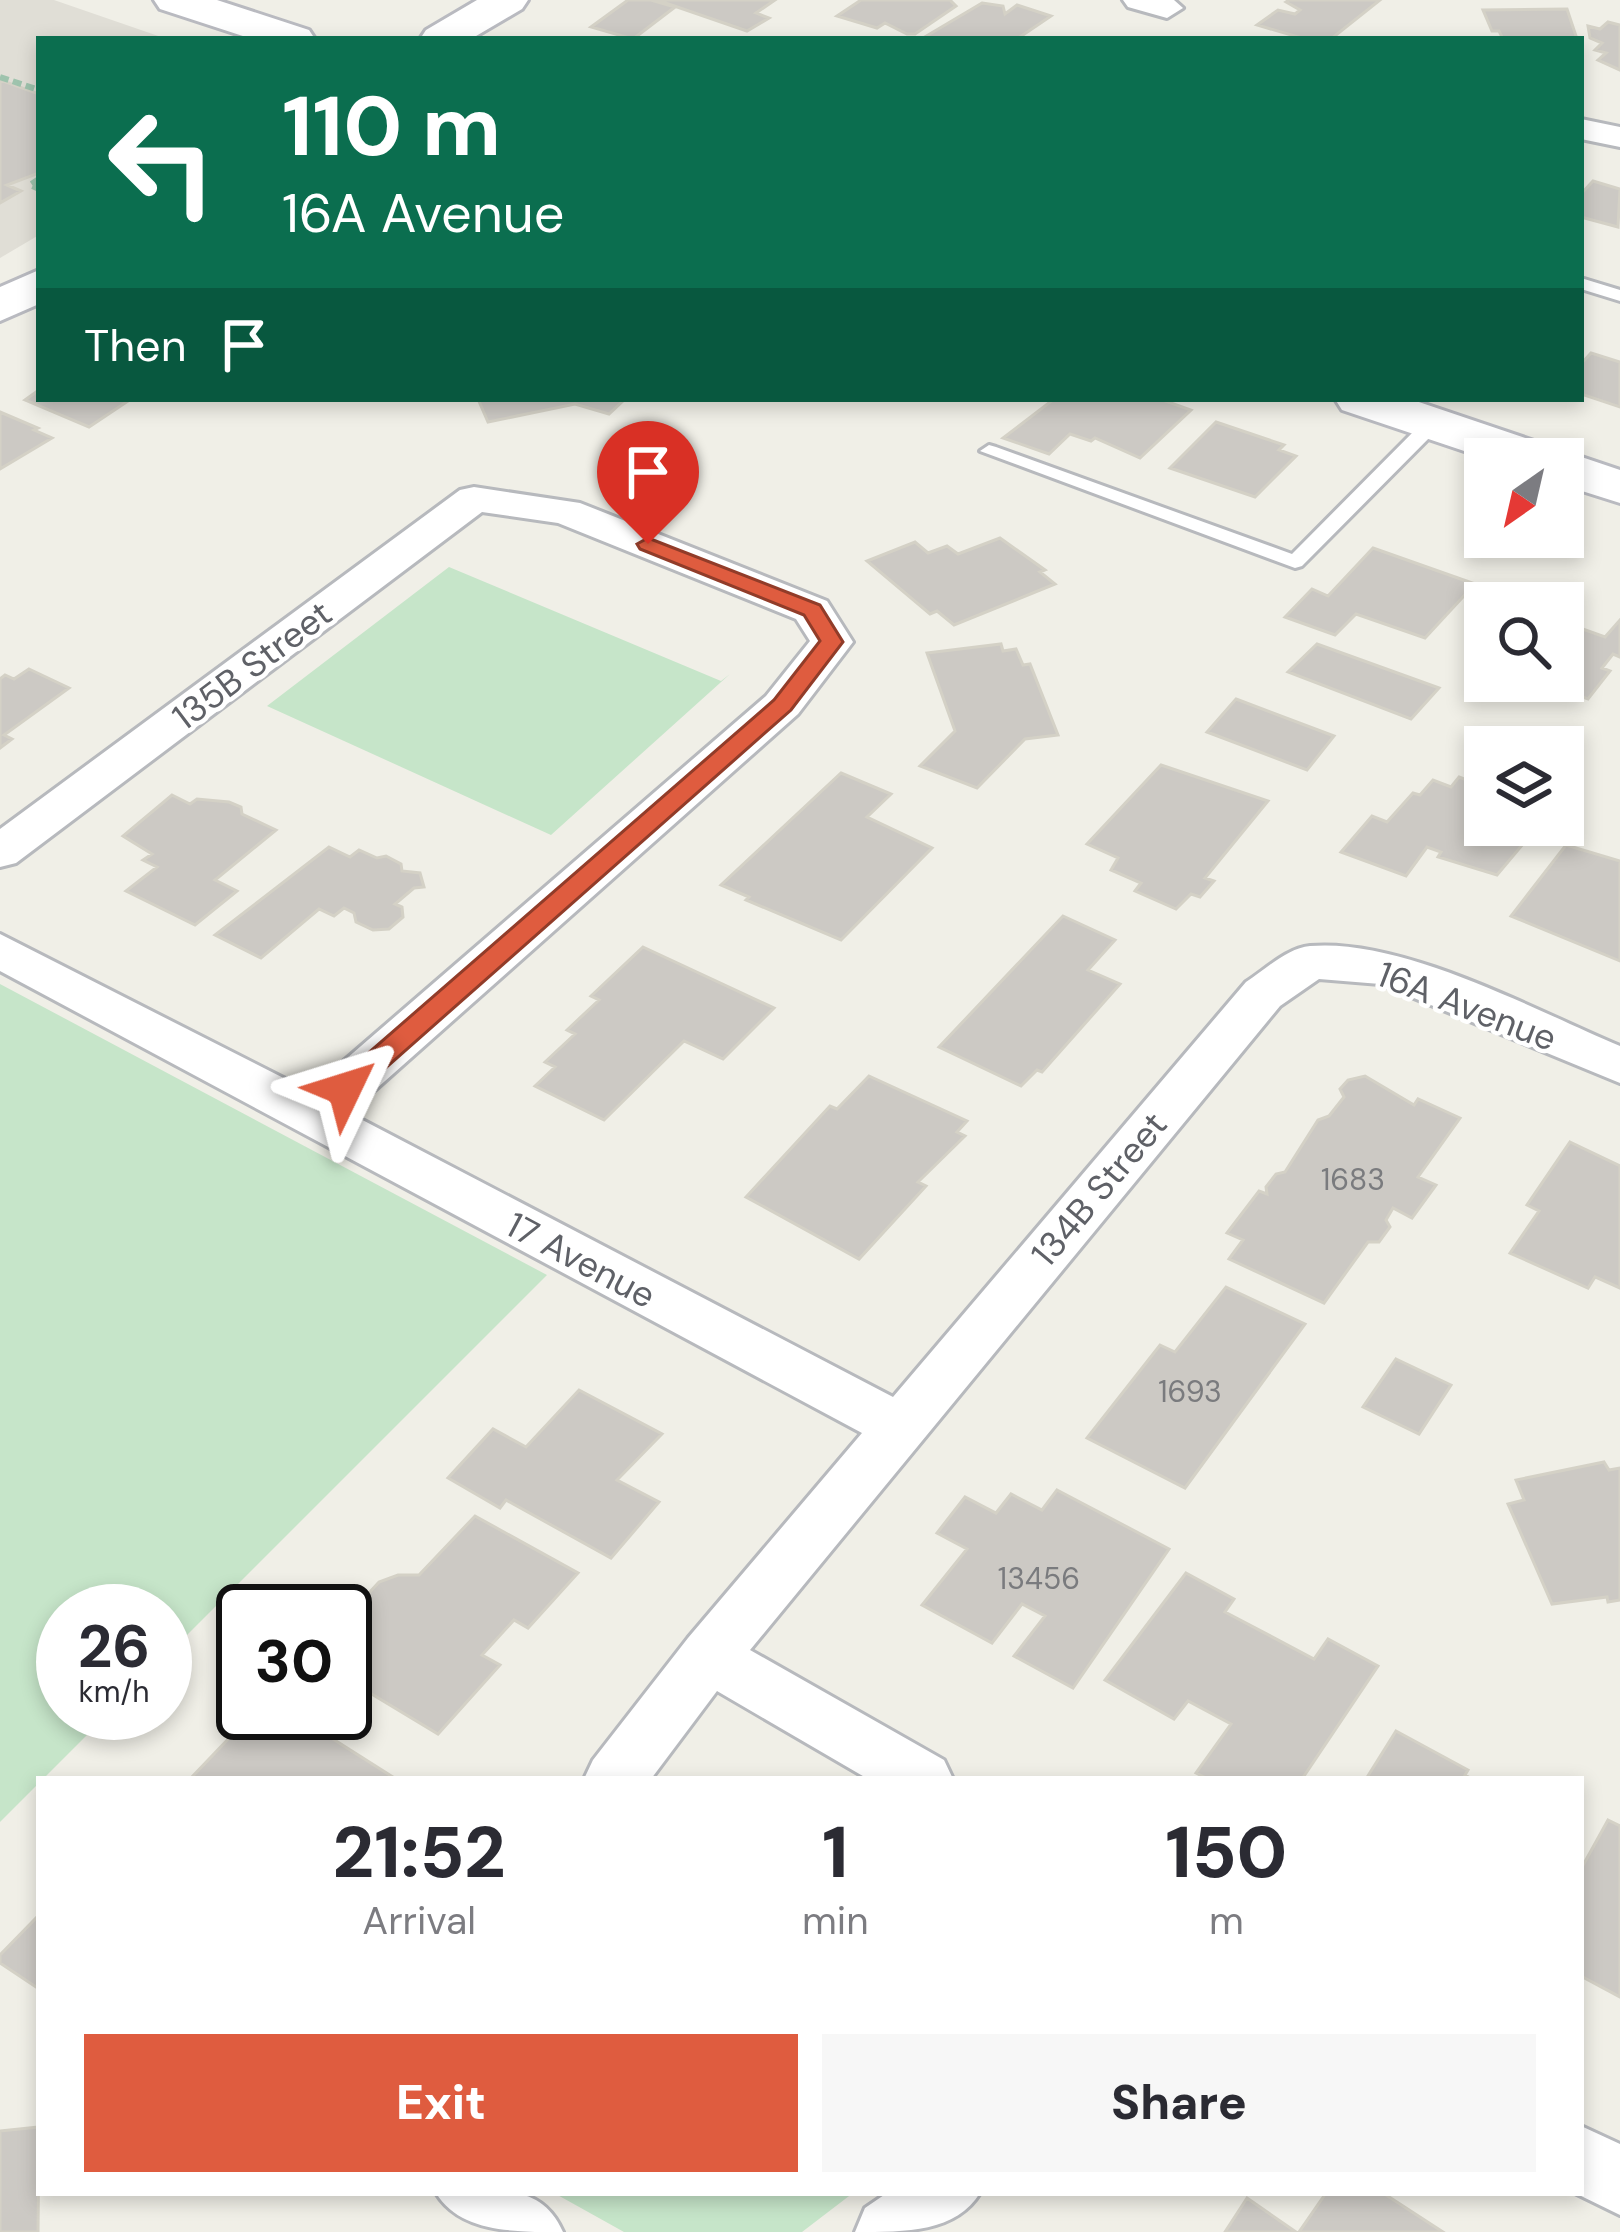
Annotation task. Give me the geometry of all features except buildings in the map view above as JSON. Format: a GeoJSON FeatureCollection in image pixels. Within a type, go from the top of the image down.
{"type":"FeatureCollection","features":[{"type":"Feature","properties":{"kind":"main road"},"geometry":{"type":"LineString","coordinates":[[176,0],[285,36]]}},
{"type":"Feature","properties":{"kind":"main road"},"geometry":{"type":"LineString","coordinates":[[446,36],[507,0]]}},
{"type":"Feature","properties":{"kind":"main road"},"geometry":{"type":"LineString","coordinates":[[0,307],[36,286]]}},
{"type":"Feature","properties":{"kind":"main road"},"geometry":{"type":"LineString","coordinates":[[1369,402],[1476,438]]}},
{"type":"Feature","properties":{"kind":"main road"},"geometry":{"type":"LineString","coordinates":[[1584,474],[1620,487]]}},
{"type":"Feature","properties":{"kind":"street"},"geometry":{"type":"LineString","coordinates":[[1584,130],[1620,137]]}},
{"type":"Feature","properties":{"kind":"street","name":"135B Street"},"geometry":{"type":"LineString","coordinates":[[0,852],[474,499],[566,512],[812,610],[832,642],[782,705],[311,1118]]}},
{"type":"Feature","properties":{"kind":"street","name":"17 Avenue"},"geometry":{"type":"LineString","coordinates":[[0,950],[900,1427]]}},
{"type":"Feature","properties":{"kind":"street","name":"16A Avenue"},"geometry":{"type":"LineString","coordinates":[[1310,962],[1387,968],[1620,1066]]}},
{"type":"Feature","properties":{"kind":"street","name":"134B Street"},"geometry":{"type":"LineString","coordinates":[[900,1427],[1263,994],[1310,962]]}},
{"type":"Feature","properties":{"kind":"street"},"geometry":{"type":"LineString","coordinates":[[618,1776],[709,1656],[900,1427]]}},
{"type":"Feature","properties":{"kind":"street"},"geometry":{"type":"LineString","coordinates":[[709,1656],[917,1776]]}},
{"type":"Feature","properties":{"kind":"street"},"geometry":{"type":"LineString","coordinates":[[1584,2161],[1620,2182]]}},
{"type":"Feature","properties":{"kind":"street"},"geometry":{"type":"LineString","coordinates":[[475,2196],[528,2232]]}},
{"type":"Feature","properties":{"kind":"street"},"geometry":{"type":"LineString","coordinates":[[890,2232],[941,2196]]}},
{"type":"Feature","properties":{"kind":"lane"},"geometry":{"type":"LineString","coordinates":[[1584,284],[1620,296]]}},
{"type":"Feature","properties":{"kind":"lane"},"geometry":{"type":"LineString","coordinates":[[988,451],[1295,562],[1432,423]]}},
{"type":"Feature","properties":{"kind":"path"},"geometry":{"type":"LineString","coordinates":[[0,77],[36,89]]}},
{"type":"Feature","properties":{"kind":"shaded area"},"geometry":{"type":"Polygon","coordinates":[[[0,0],[54,0],[158,36],[36,36],[36,237],[0,258],[0,0]]]}},
{"type":"Feature","properties":{"kind":"green space"},"geometry":{"type":"Polygon","coordinates":[[[449,567],[721,681],[730,674],[551,835],[267,706],[449,567]]]}},
{"type":"Feature","properties":{"kind":"green space"},"geometry":{"type":"Polygon","coordinates":[[[0,984],[547,1275],[238,1584],[216,1584],[216,1606],[192,1630],[192,1584],[36,1584],[36,1740],[82,1740],[46,1776],[36,1776],[36,1786],[0,1822],[0,984]]]}},
{"type":"Feature","properties":{"kind":"green space"},"geometry":{"type":"Polygon","coordinates":[[[559,2196],[849,2196],[802,2232],[624,2232],[559,2196]]]}},
{"type":"Feature","properties":{"kind":"route"},"geometry":{"type":"LineString","coordinates":[[345,1089],[782,705],[832,642],[812,610],[648,544]]}}]}
